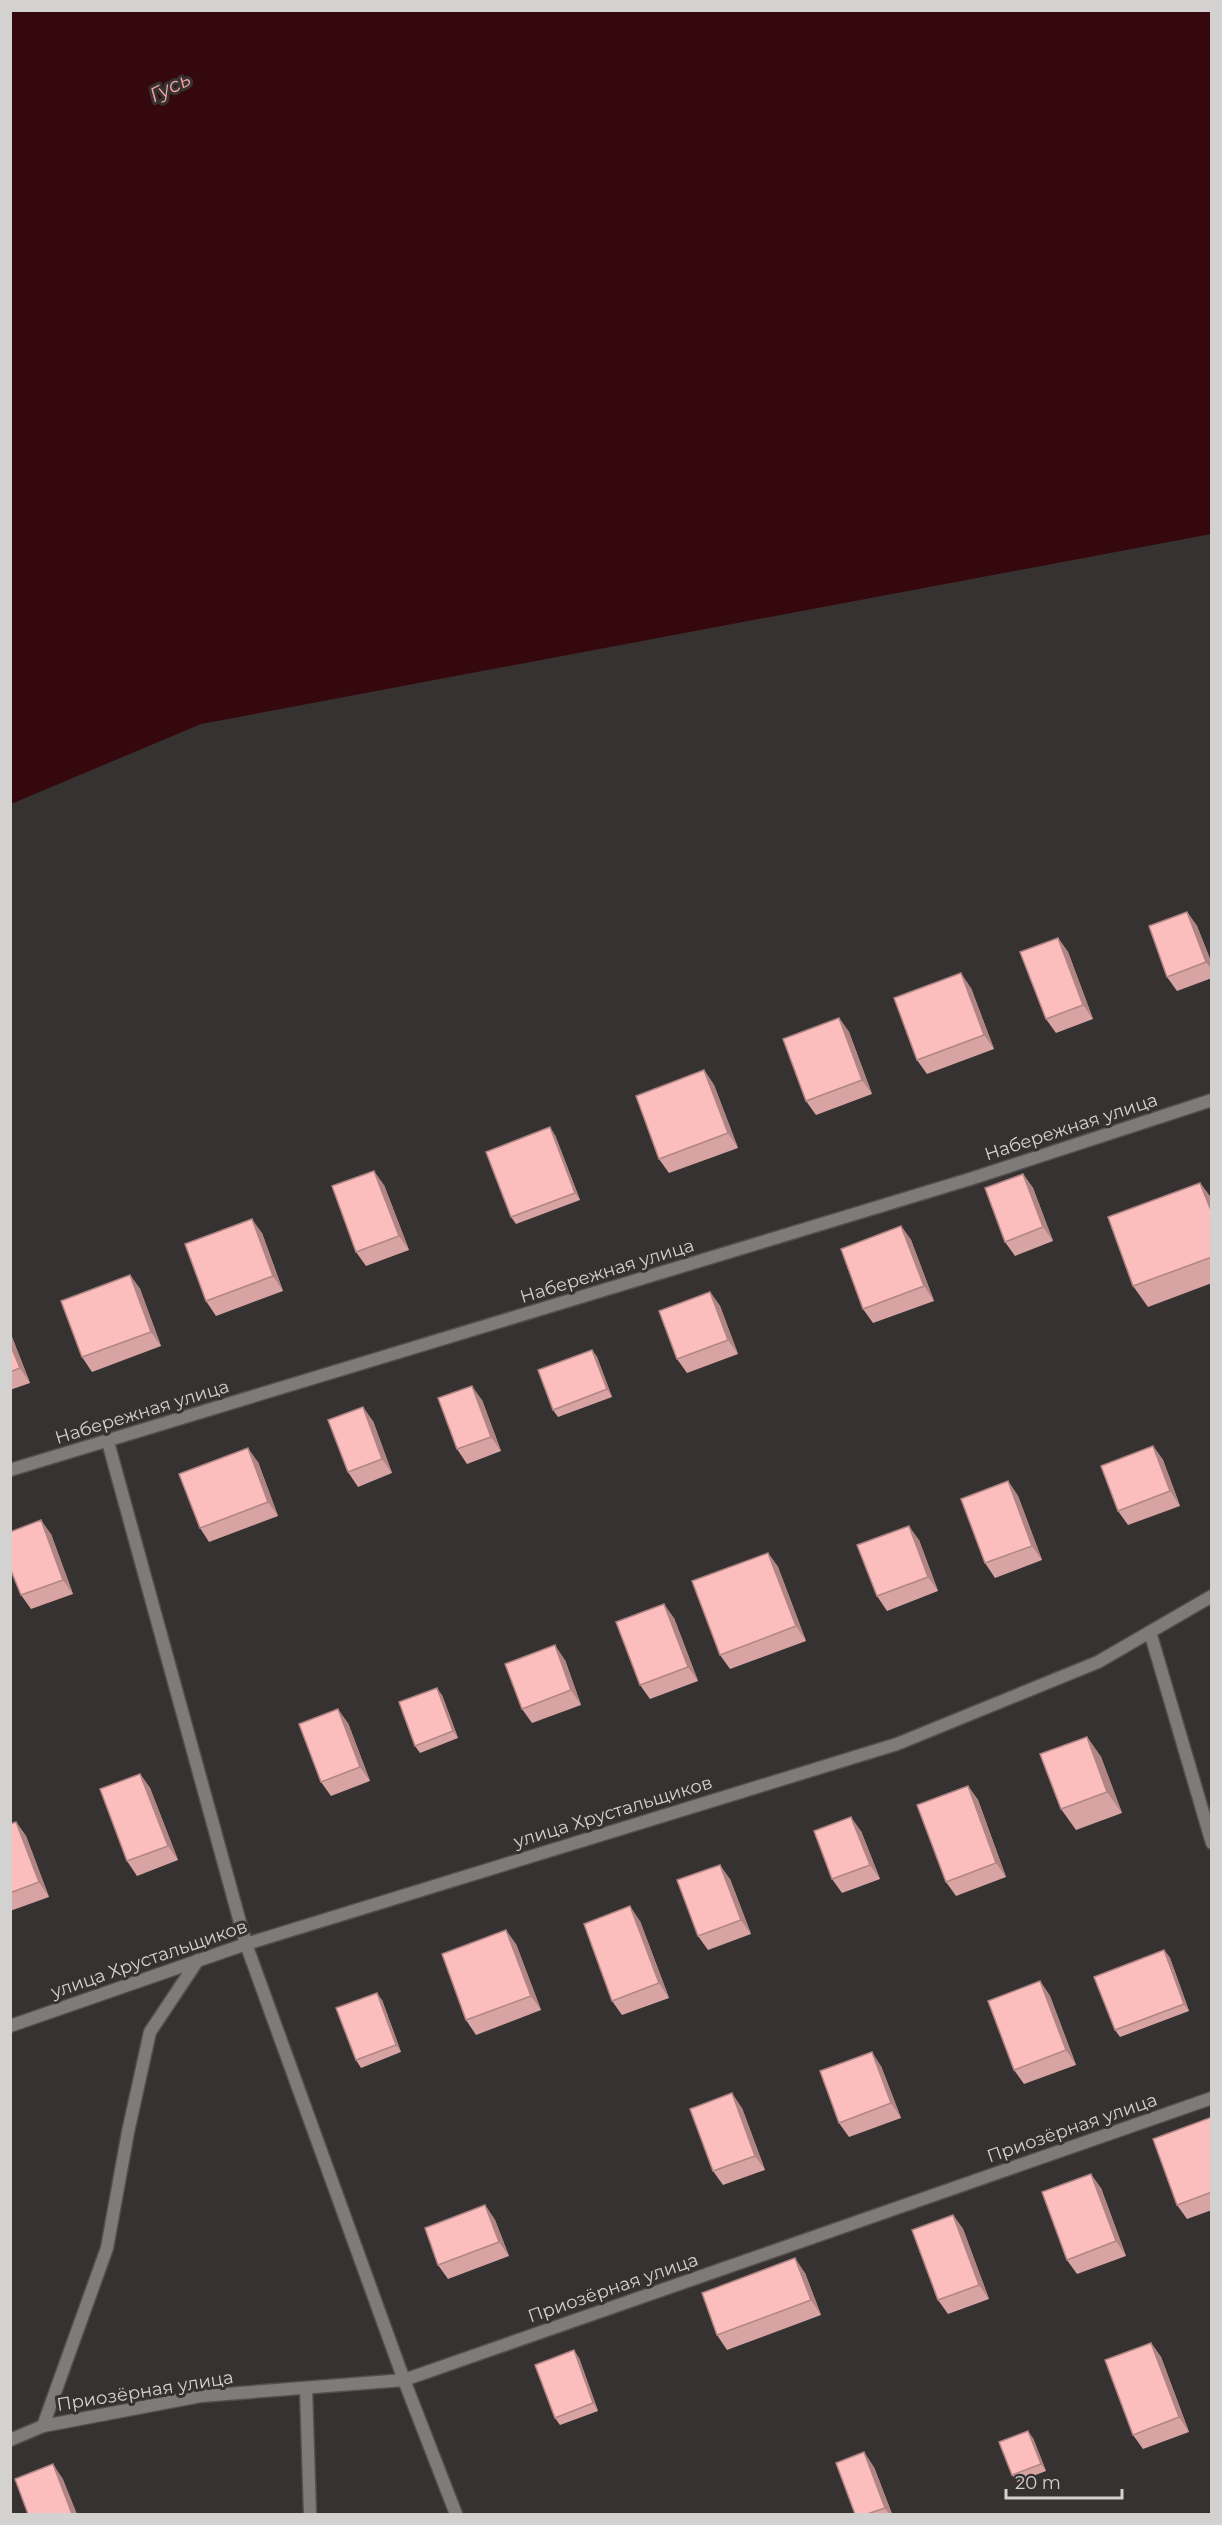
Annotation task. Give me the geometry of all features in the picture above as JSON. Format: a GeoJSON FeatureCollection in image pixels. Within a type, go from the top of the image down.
{"type":"FeatureCollection","features":[{"type":"Feature","properties":{"kind":"street","name":"Набережная улица"},"geometry":{"type":"LineString","coordinates":[[10,1470],[970,1179],[1212,1100]]}},
{"type":"Feature","properties":{"kind":"street"},"geometry":{"type":"LineString","coordinates":[[108,1442],[246,1944],[404,2380],[456,2514]]}},
{"type":"Feature","properties":{"kind":"street","name":"улица Хрустальщиков"},"geometry":{"type":"LineString","coordinates":[[10,2026],[246,1944],[897,1744],[1098,1662],[1212,1596]]}},
{"type":"Feature","properties":{"kind":"street"},"geometry":{"type":"LineString","coordinates":[[1150,1632],[1212,1844]]}},
{"type":"Feature","properties":{"kind":"street"},"geometry":{"type":"LineString","coordinates":[[44,2426],[107,2248],[128,2132],[150,2032],[198,1960]]}},
{"type":"Feature","properties":{"kind":"street","name":"Приозёрная улица"},"geometry":{"type":"LineString","coordinates":[[10,2440],[44,2426],[201,2396],[404,2380],[1212,2098]]}},
{"type":"Feature","properties":{"kind":"street"},"geometry":{"type":"LineString","coordinates":[[306,2388],[310,2514]]}},
{"type":"Feature","properties":{"kind":"water","name":"Гусь"},"geometry":{"type":"Polygon","coordinates":[[[11,10],[1211,11],[1211,534],[201,724],[11,804],[11,10]]]}},
{"type":"Feature","properties":{"kind":"building"},"geometry":{"type":"Polygon","coordinates":[[[1187,912],[1206,962],[1167,977],[1149,926],[1187,912]]]}},
{"type":"Feature","properties":{"kind":"building"},"geometry":{"type":"Polygon","coordinates":[[[1058,938],[1083,1005],[1046,1019],[1020,952],[1058,938]]]}},
{"type":"Feature","properties":{"kind":"building"},"geometry":{"type":"Polygon","coordinates":[[[961,973],[984,1035],[917,1060],[894,998],[961,973]]]}},
{"type":"Feature","properties":{"kind":"building"},"geometry":{"type":"Polygon","coordinates":[[[839,1018],[862,1080],[806,1101],[783,1039],[839,1018]]]}},
{"type":"Feature","properties":{"kind":"building"},"geometry":{"type":"Polygon","coordinates":[[[704,1070],[728,1133],[659,1159],[636,1096],[704,1070]]]}},
{"type":"Feature","properties":{"kind":"building"},"geometry":{"type":"Polygon","coordinates":[[[550,1127],[575,1193],[511,1217],[486,1152],[550,1127]]]}},
{"type":"Feature","properties":{"kind":"building"},"geometry":{"type":"Polygon","coordinates":[[[374,1171],[399,1236],[356,1252],[332,1186],[374,1171]]]}},
{"type":"Feature","properties":{"kind":"building"},"geometry":{"type":"Polygon","coordinates":[[[1023,1174],[1043,1227],[1005,1242],[985,1188],[1023,1174]]]}},
{"type":"Feature","properties":{"kind":"building"},"geometry":{"type":"Polygon","coordinates":[[[1200,1183],[1212,1213],[1212,1257],[1133,1286],[1108,1217],[1200,1183]]]}},
{"type":"Feature","properties":{"kind":"building"},"geometry":{"type":"Polygon","coordinates":[[[252,1219],[273,1276],[206,1301],[185,1244],[252,1219]]]}},
{"type":"Feature","properties":{"kind":"building"},"geometry":{"type":"Polygon","coordinates":[[[901,1226],[924,1286],[863,1309],[841,1249],[901,1226]]]}},
{"type":"Feature","properties":{"kind":"building"},"geometry":{"type":"Polygon","coordinates":[[[130,1275],[151,1332],[82,1357],[61,1301],[130,1275]]]}},
{"type":"Feature","properties":{"kind":"building"},"geometry":{"type":"Polygon","coordinates":[[[710,1292],[728,1340],[677,1359],[659,1311],[710,1292]]]}},
{"type":"Feature","properties":{"kind":"building"},"geometry":{"type":"Polygon","coordinates":[[[10,1344],[20,1368],[10,1372],[10,1344]]]}},
{"type":"Feature","properties":{"kind":"building"},"geometry":{"type":"Polygon","coordinates":[[[592,1350],[607,1389],[553,1410],[538,1370],[592,1350]]]}},
{"type":"Feature","properties":{"kind":"building"},"geometry":{"type":"Polygon","coordinates":[[[472,1386],[491,1437],[457,1449],[438,1398],[472,1386]]]}},
{"type":"Feature","properties":{"kind":"building"},"geometry":{"type":"Polygon","coordinates":[[[363,1407],[382,1459],[348,1472],[328,1420],[363,1407]]]}},
{"type":"Feature","properties":{"kind":"building"},"geometry":{"type":"Polygon","coordinates":[[[1153,1446],[1170,1491],[1118,1511],[1101,1466],[1153,1446]]]}},
{"type":"Feature","properties":{"kind":"building"},"geometry":{"type":"Polygon","coordinates":[[[248,1448],[268,1502],[200,1528],[179,1474],[248,1448]]]}},
{"type":"Feature","properties":{"kind":"building"},"geometry":{"type":"Polygon","coordinates":[[[1008,1481],[1032,1546],[985,1563],[961,1499],[1008,1481]]]}},
{"type":"Feature","properties":{"kind":"building"},"geometry":{"type":"Polygon","coordinates":[[[41,1520],[63,1580],[21,1595],[10,1568],[10,1532],[41,1520]]]}},
{"type":"Feature","properties":{"kind":"building"},"geometry":{"type":"Polygon","coordinates":[[[909,1526],[928,1577],[877,1596],[857,1545],[909,1526]]]}},
{"type":"Feature","properties":{"kind":"building"},"geometry":{"type":"Polygon","coordinates":[[[768,1553],[796,1626],[720,1655],[692,1581],[768,1553]]]}},
{"type":"Feature","properties":{"kind":"building"},"geometry":{"type":"Polygon","coordinates":[[[664,1604],[688,1667],[640,1685],[616,1622],[664,1604]]]}},
{"type":"Feature","properties":{"kind":"building"},"geometry":{"type":"Polygon","coordinates":[[[555,1645],[571,1690],[522,1709],[505,1664],[555,1645]]]}},
{"type":"Feature","properties":{"kind":"building"},"geometry":{"type":"Polygon","coordinates":[[[437,1688],[453,1731],[415,1746],[399,1702],[437,1688]]]}},
{"type":"Feature","properties":{"kind":"building"},"geometry":{"type":"Polygon","coordinates":[[[338,1709],[360,1767],[321,1782],[299,1724],[338,1709]]]}},
{"type":"Feature","properties":{"kind":"building"},"geometry":{"type":"Polygon","coordinates":[[[1087,1737],[1107,1792],[1061,1809],[1040,1754],[1087,1737]]]}},
{"type":"Feature","properties":{"kind":"building"},"geometry":{"type":"Polygon","coordinates":[[[140,1774],[168,1846],[127,1861],[100,1789],[140,1774]]]}},
{"type":"Feature","properties":{"kind":"building"},"geometry":{"type":"Polygon","coordinates":[[[968,1786],[996,1863],[946,1882],[917,1805],[968,1786]]]}},
{"type":"Feature","properties":{"kind":"building"},"geometry":{"type":"Polygon","coordinates":[[[851,1817],[870,1865],[832,1879],[814,1831],[851,1817]]]}},
{"type":"Feature","properties":{"kind":"building"},"geometry":{"type":"Polygon","coordinates":[[[16,1822],[39,1882],[10,1893],[10,1824],[16,1822]]]}},
{"type":"Feature","properties":{"kind":"building"},"geometry":{"type":"Polygon","coordinates":[[[720,1865],[741,1920],[698,1936],[677,1880],[720,1865]]]}},
{"type":"Feature","properties":{"kind":"building"},"geometry":{"type":"Polygon","coordinates":[[[630,1906],[659,1983],[612,2001],[584,1924],[630,1906]]]}},
{"type":"Feature","properties":{"kind":"building"},"geometry":{"type":"Polygon","coordinates":[[[506,1930],[531,1996],[466,2020],[442,1954],[506,1930]]]}},
{"type":"Feature","properties":{"kind":"building"},"geometry":{"type":"Polygon","coordinates":[[[1164,1950],[1184,2004],[1115,2030],[1094,1977],[1164,1950]]]}},
{"type":"Feature","properties":{"kind":"building"},"geometry":{"type":"Polygon","coordinates":[[[1040,1981],[1066,2050],[1014,2070],[988,2001],[1040,1981]]]}},
{"type":"Feature","properties":{"kind":"building"},"geometry":{"type":"Polygon","coordinates":[[[377,1993],[396,2045],[356,2060],[336,2008],[377,1993]]]}},
{"type":"Feature","properties":{"kind":"building"},"geometry":{"type":"Polygon","coordinates":[[[872,2052],[891,2103],[839,2123],[820,2071],[872,2052]]]}},
{"type":"Feature","properties":{"kind":"building"},"geometry":{"type":"Polygon","coordinates":[[[732,2093],[755,2156],[713,2171],[690,2109],[732,2093]]]}},
{"type":"Feature","properties":{"kind":"building"},"geometry":{"type":"Polygon","coordinates":[[[1212,2117],[1212,2192],[1177,2205],[1153,2139],[1212,2117]]]}},
{"type":"Feature","properties":{"kind":"building"},"geometry":{"type":"Polygon","coordinates":[[[1091,2174],[1116,2241],[1067,2260],[1042,2192],[1091,2174]]]}},
{"type":"Feature","properties":{"kind":"building"},"geometry":{"type":"Polygon","coordinates":[[[485,2205],[499,2242],[438,2265],[425,2228],[485,2205]]]}},
{"type":"Feature","properties":{"kind":"building"},"geometry":{"type":"Polygon","coordinates":[[[953,2215],[979,2285],[938,2300],[912,2230],[953,2215]]]}},
{"type":"Feature","properties":{"kind":"building"},"geometry":{"type":"Polygon","coordinates":[[[795,2258],[811,2300],[717,2335],[702,2293],[795,2258]]]}},
{"type":"Feature","properties":{"kind":"building"},"geometry":{"type":"Polygon","coordinates":[[[1151,2343],[1179,2417],[1133,2435],[1105,2360],[1151,2343]]]}},
{"type":"Feature","properties":{"kind":"building"},"geometry":{"type":"Polygon","coordinates":[[[574,2350],[593,2403],[555,2418],[535,2365],[574,2350]]]}},
{"type":"Feature","properties":{"kind":"building"},"geometry":{"type":"Polygon","coordinates":[[[1028,2431],[1041,2464],[1012,2475],[999,2442],[1028,2431]]]}},
{"type":"Feature","properties":{"kind":"building"},"geometry":{"type":"Polygon","coordinates":[[[864,2452],[885,2508],[867,2514],[855,2514],[836,2463],[864,2452]]]}},
{"type":"Feature","properties":{"kind":"building"},"geometry":{"type":"Polygon","coordinates":[[[53,2464],[72,2514],[28,2514],[15,2479],[53,2464]]]}}]}
